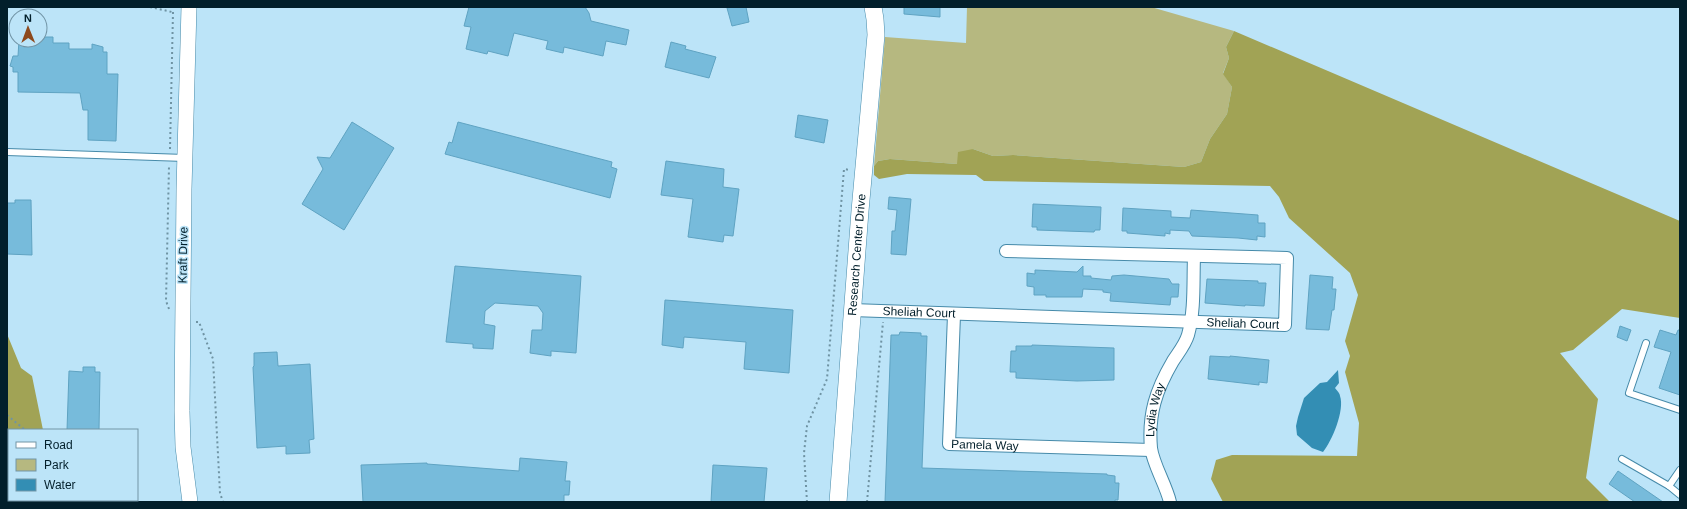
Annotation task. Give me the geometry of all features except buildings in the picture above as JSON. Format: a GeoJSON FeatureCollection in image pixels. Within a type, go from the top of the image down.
{"type":"FeatureCollection","features":[{"type":"Feature","properties":{"kind":"main road","name":"Research Center Drive"},"geometry":{"type":"LineString","coordinates":[[838,502],[867,118],[876,35],[873,7]]}},
{"type":"Feature","properties":{"kind":"street","name":"Kraft Drive"},"geometry":{"type":"LineString","coordinates":[[189,7],[185,158],[182,411],[183,446],[190,502]]}},
{"type":"Feature","properties":{"kind":"street","name":"Sheliah Court"},"geometry":{"type":"LineString","coordinates":[[852,310],[954,315],[1285,326],[1287,258],[1194,257],[1006,251]]}},
{"type":"Feature","properties":{"kind":"street","name":"Lydia Way"},"geometry":{"type":"LineString","coordinates":[[1170,502],[1165,484],[1151,450],[1150,419],[1162,381],[1187,337],[1191,322],[1194,257]]}},
{"type":"Feature","properties":{"kind":"street","name":"Pamela Way"},"geometry":{"type":"LineString","coordinates":[[954,315],[949,444],[1151,450]]}},
{"type":"Feature","properties":{"kind":"lane"},"geometry":{"type":"LineString","coordinates":[[7,152],[185,158]]}},
{"type":"Feature","properties":{"kind":"lane"},"geometry":{"type":"LineString","coordinates":[[1646,343],[1629,393],[1680,410]]}},
{"type":"Feature","properties":{"kind":"lane"},"geometry":{"type":"LineString","coordinates":[[1622,459],[1669,486],[1680,495]]}},
{"type":"Feature","properties":{"kind":"lane"},"geometry":{"type":"LineString","coordinates":[[1669,486],[1680,470]]}},
{"type":"Feature","properties":{"kind":"path"},"geometry":{"type":"LineString","coordinates":[[150,7],[172,12]]}},
{"type":"Feature","properties":{"kind":"path"},"geometry":{"type":"LineString","coordinates":[[807,502],[804,453],[808,426],[827,379],[844,169]]}},
{"type":"Feature","properties":{"kind":"path"},"geometry":{"type":"LineString","coordinates":[[867,502],[883,319]]}},
{"type":"Feature","properties":{"kind":"path"},"geometry":{"type":"LineString","coordinates":[[7,415],[23,429]]}},
{"type":"Feature","properties":{"kind":"green space"},"geometry":{"type":"Polygon","coordinates":[[[967,7],[1151,7],[1234,31],[1226,47],[1229,58],[1223,73],[1232,87],[1227,114],[1210,139],[1201,162],[1184,167],[1013,155],[993,156],[973,149],[957,164],[890,159],[878,161],[874,166],[885,37],[966,43],[967,7]]]}},
{"type":"Feature","properties":{"kind":"shaded area"},"geometry":{"type":"Polygon","coordinates":[[[1234,31],[1680,221],[1680,318],[1622,309],[1573,350],[1560,353],[1598,399],[1586,478],[1610,502],[1223,502],[1211,479],[1216,460],[1232,455],[1357,456],[1359,423],[1345,372],[1350,356],[1345,341],[1358,295],[1350,273],[1289,218],[1279,197],[1270,186],[984,181],[976,175],[907,174],[879,179],[874,175],[874,166],[878,161],[890,159],[957,164],[958,152],[973,149],[993,156],[1013,155],[1184,167],[1201,162],[1210,139],[1227,114],[1232,87],[1223,74],[1229,58],[1226,47],[1234,31]]]}},
{"type":"Feature","properties":{"kind":"shaded area"},"geometry":{"type":"Polygon","coordinates":[[[7,334],[21,368],[32,376],[43,429],[8,429],[7,487],[7,334]]]}},
{"type":"Feature","properties":{"kind":"water"},"geometry":{"type":"Polygon","coordinates":[[[1338,370],[1339,383],[1335,388],[1340,395],[1341,409],[1334,433],[1323,452],[1312,448],[1297,435],[1296,426],[1304,398],[1320,383],[1327,382],[1338,370]]]}}]}
